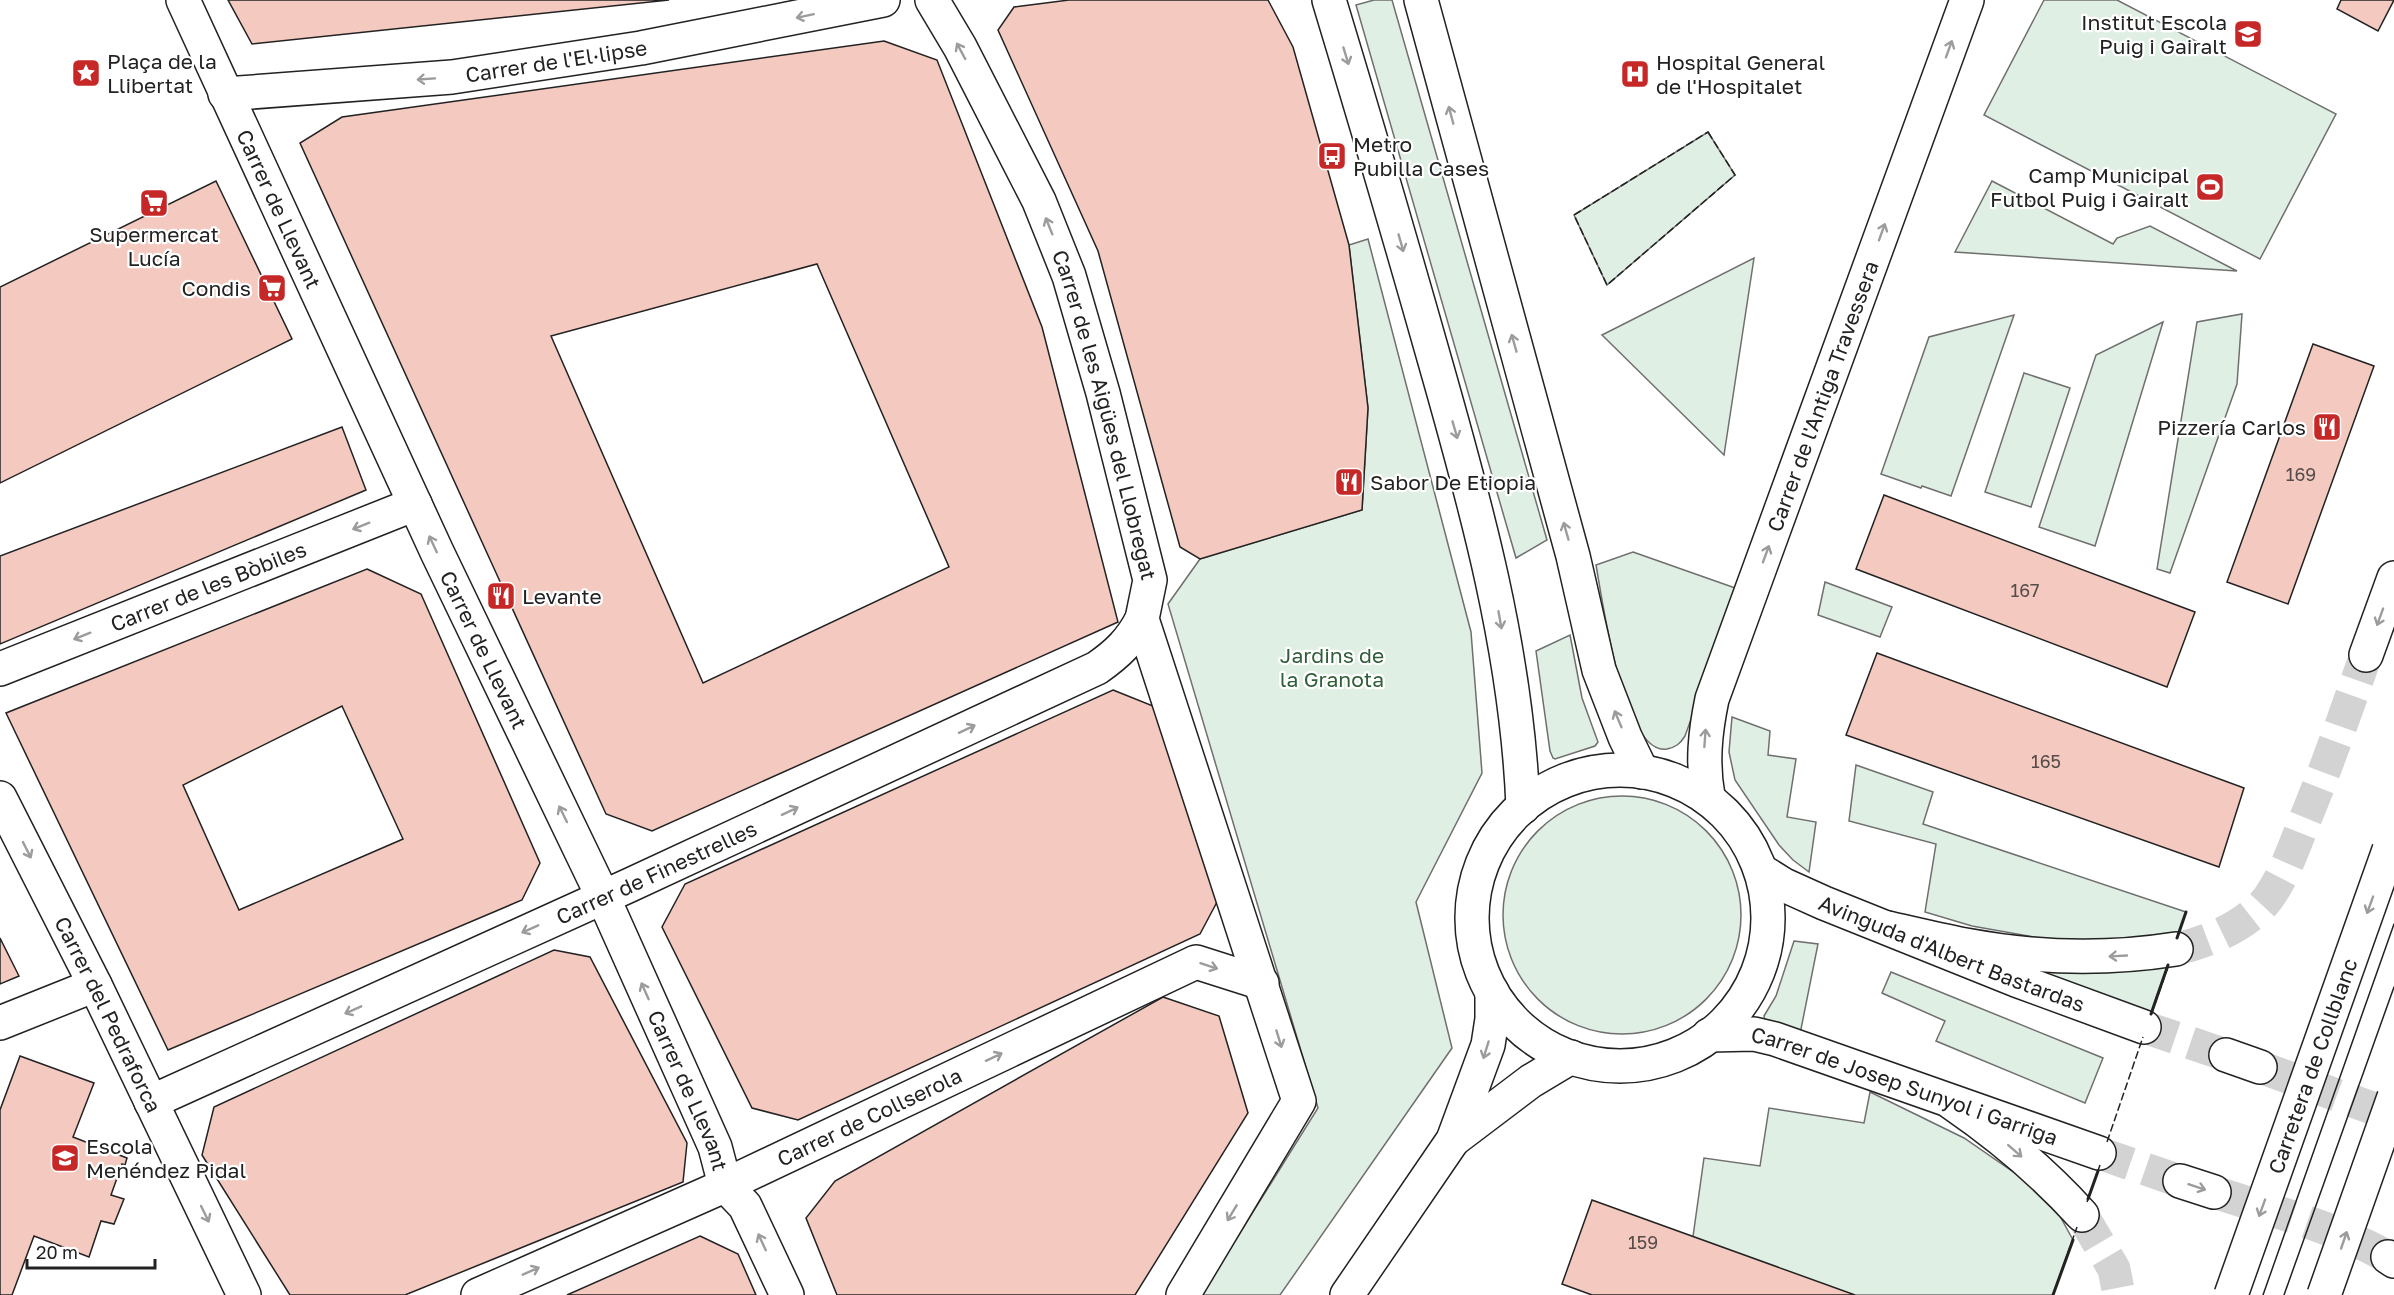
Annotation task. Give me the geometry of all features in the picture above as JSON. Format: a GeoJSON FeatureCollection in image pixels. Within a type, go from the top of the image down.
{"type":"FeatureCollection","features":[{"type":"Feature","properties":{"kind":"street","name":"Carrer de Llevant"},"geometry":{"type":"LineString","coordinates":[[183,0],[415,504],[603,897],[715,1148],[725,1185],[745,1206],[787,1295]]}},
{"type":"Feature","properties":{"kind":"street","name":"Carrer de l'El·lipse"},"geometry":{"type":"LineString","coordinates":[[225,94],[452,77],[640,48],[882,0]]}},
{"type":"Feature","properties":{"kind":"street","name":"Carrer de les Aigües del Llobregat"},"geometry":{"type":"LineString","coordinates":[[932,0],[960,47],[1039,201],[1068,276],[1103,393],[1150,580],[1142,619],[1299,1101],[1183,1295]]}},
{"type":"Feature","properties":{"kind":"street"},"geometry":{"type":"LineString","coordinates":[[1329,0],[1474,499],[1496,593],[1515,704],[1523,807]]}},
{"type":"Feature","properties":{"kind":"street"},"geometry":{"type":"LineString","coordinates":[[1421,0],[1479,221],[1573,555],[1599,669],[1625,737],[1642,772]]}},
{"type":"Feature","properties":{"kind":"street","name":"Carrer de l'Antiga Travessera"},"geometry":{"type":"LineString","coordinates":[[1708,796],[1703,771],[1705,732],[1712,699],[1967,0]]}},
{"type":"Feature","properties":{"kind":"street","name":"Carrer de les Bòbiles"},"geometry":{"type":"LineString","coordinates":[[0,669],[415,504]]}},
{"type":"Feature","properties":{"kind":"street"},"geometry":{"type":"LineString","coordinates":[[2366,655],[2394,578]]}},
{"type":"Feature","properties":{"kind":"street","name":"Carrer de Finestrelles"},"geometry":{"type":"LineString","coordinates":[[151,1102],[1097,669],[1119,653],[1133,638],[1142,619]]}},
{"type":"Feature","properties":{"kind":"street"},"geometry":{"type":"LineString","coordinates":[[1603,771],[1642,772],[1689,786],[1708,796],[1726,814],[1743,835],[1763,872],[1770,900],[1770,922],[1761,966],[1753,985],[1739,1006],[1709,1035],[1680,1052],[1659,1059],[1627,1065],[1597,1064],[1571,1058],[1555,1051],[1525,1031],[1507,1014],[1492,992],[1474,952],[1469,932],[1468,910],[1475,878],[1483,859],[1508,822],[1523,807],[1551,786],[1568,778],[1603,771]]}},
{"type":"Feature","properties":{"kind":"street","name":"Carrer del Pedraforca"},"geometry":{"type":"LineString","coordinates":[[0,798],[95,985],[244,1295]]}},
{"type":"Feature","properties":{"kind":"street","name":"Carretera de Collblanc"},"geometry":{"type":"LineString","coordinates":[[2231,1295],[2392,844]]}},
{"type":"Feature","properties":{"kind":"street","name":"Avinguda d'Albert Bastardas"},"geometry":{"type":"LineString","coordinates":[[1763,872],[1790,889],[2016,981],[2145,1027]]}},
{"type":"Feature","properties":{"kind":"street"},"geometry":{"type":"LineString","coordinates":[[1888,928],[1965,945],[2031,953],[2115,956],[2176,949]]}},
{"type":"Feature","properties":{"kind":"street","name":"Carrer de Collserola"},"geometry":{"type":"LineString","coordinates":[[478,1295],[725,1185],[1197,962],[1262,983]]}},
{"type":"Feature","properties":{"kind":"street"},"geometry":{"type":"LineString","coordinates":[[0,1023],[95,985]]}},
{"type":"Feature","properties":{"kind":"street"},"geometry":{"type":"LineString","coordinates":[[1347,1295],[1453,1140],[1488,1045],[1492,1019],[1492,992]]}},
{"type":"Feature","properties":{"kind":"street","name":"Carrer de Josep Sunyol i Garriga"},"geometry":{"type":"LineString","coordinates":[[1709,1035],[1754,1034],[1775,1039],[2099,1153]]}},
{"type":"Feature","properties":{"kind":"street"},"geometry":{"type":"LineString","coordinates":[[2226,1055],[2260,1067]]}},
{"type":"Feature","properties":{"kind":"street"},"geometry":{"type":"LineString","coordinates":[[1453,1140],[1531,1081],[1571,1058]]}},
{"type":"Feature","properties":{"kind":"street"},"geometry":{"type":"LineString","coordinates":[[2324,1295],[2394,1097]]}},
{"type":"Feature","properties":{"kind":"street"},"geometry":{"type":"LineString","coordinates":[[1952,1103],[2004,1141],[2056,1187],[2082,1215]]}},
{"type":"Feature","properties":{"kind":"street"},"geometry":{"type":"LineString","coordinates":[[2180,1181],[2214,1192]]}},
{"type":"Feature","properties":{"kind":"green space"},"geometry":{"type":"Polygon","coordinates":[[[1374,0],[1392,0],[1547,540],[1516,558],[1356,5],[1374,0]]]}},
{"type":"Feature","properties":{"kind":"green space","name":"Camp Municipal Futbol Puig i Gairalt"},"geometry":{"type":"Polygon","coordinates":[[[2044,0],[2117,0],[2336,114],[2260,259],[1984,115],[2044,0]]]}},
{"type":"Feature","properties":{"kind":"green space"},"geometry":{"type":"Polygon","coordinates":[[[1708,132],[1735,175],[1607,285],[1574,215],[1708,132]]]}},
{"type":"Feature","properties":{"kind":"green space"},"geometry":{"type":"Polygon","coordinates":[[[1992,181],[2113,244],[2117,238],[2150,226],[2237,271],[1955,252],[1992,181]]]}},
{"type":"Feature","properties":{"kind":"green space","name":"Jardins de la Granota"},"geometry":{"type":"Polygon","coordinates":[[[1368,239],[1471,632],[1482,773],[1416,902],[1452,1048],[1280,1295],[1201,1295],[1318,1108],[1168,604],[1200,559],[1362,510],[1368,408],[1349,245],[1368,239]]]}},
{"type":"Feature","properties":{"kind":"green space"},"geometry":{"type":"Polygon","coordinates":[[[1754,258],[1724,455],[1602,335],[1754,258]]]}},
{"type":"Feature","properties":{"kind":"green space"},"geometry":{"type":"Polygon","coordinates":[[[2242,314],[2237,384],[2170,573],[2157,569],[2197,322],[2242,314]]]}},
{"type":"Feature","properties":{"kind":"green space"},"geometry":{"type":"Polygon","coordinates":[[[2014,315],[1951,496],[1881,474],[1929,337],[2014,315]]]}},
{"type":"Feature","properties":{"kind":"green space"},"geometry":{"type":"Polygon","coordinates":[[[2163,322],[2095,546],[2039,527],[2096,355],[2163,322]]]}},
{"type":"Feature","properties":{"kind":"green space"},"geometry":{"type":"Polygon","coordinates":[[[2024,373],[2070,388],[2031,507],[1985,492],[2024,373]]]}},
{"type":"Feature","properties":{"kind":"green space"},"geometry":{"type":"Polygon","coordinates":[[[1633,552],[1738,589],[1685,736],[1678,745],[1667,749],[1652,744],[1638,728],[1627,702],[1617,672],[1596,565],[1633,552]]]}},
{"type":"Feature","properties":{"kind":"green space"},"geometry":{"type":"Polygon","coordinates":[[[1825,582],[1892,607],[1880,637],[1818,615],[1825,582]]]}},
{"type":"Feature","properties":{"kind":"green space"},"geometry":{"type":"Polygon","coordinates":[[[1570,635],[1582,698],[1598,742],[1595,746],[1555,759],[1550,751],[1536,651],[1570,635]]]}},
{"type":"Feature","properties":{"kind":"green space"},"geometry":{"type":"Polygon","coordinates":[[[1732,717],[1770,731],[1768,755],[1796,759],[1787,817],[1816,822],[1809,872],[1779,845],[1735,780],[1729,752],[1732,717]]]}},
{"type":"Feature","properties":{"kind":"green space"},"geometry":{"type":"Polygon","coordinates":[[[1856,765],[1933,792],[1923,824],[2186,912],[2177,939],[2124,944],[2039,938],[1972,926],[1925,912],[1936,844],[1849,821],[1856,765]]]}},
{"type":"Feature","properties":{"kind":"green space"},"geometry":{"type":"Polygon","coordinates":[[[1622,796],[1667,805],[1688,816],[1706,831],[1721,849],[1732,870],[1741,915],[1732,960],[1721,981],[1706,999],[1688,1014],[1667,1025],[1622,1034],[1577,1025],[1556,1014],[1538,999],[1523,981],[1512,960],[1503,915],[1512,870],[1523,849],[1538,831],[1556,816],[1577,805],[1622,796]]]}},
{"type":"Feature","properties":{"kind":"green space"},"geometry":{"type":"Polygon","coordinates":[[[1794,941],[1818,944],[1800,1034],[1765,1021],[1764,1016],[1776,996],[1794,941]]]}},
{"type":"Feature","properties":{"kind":"green space"},"geometry":{"type":"Polygon","coordinates":[[[2168,965],[2151,1014],[2018,966],[2093,972],[2168,965]]]}},
{"type":"Feature","properties":{"kind":"green space"},"geometry":{"type":"Polygon","coordinates":[[[1891,972],[2103,1058],[2085,1103],[1936,1041],[1945,1021],[1882,993],[1891,972]]]}},
{"type":"Feature","properties":{"kind":"green space"},"geometry":{"type":"Polygon","coordinates":[[[1870,1092],[1964,1138],[2022,1178],[2055,1207],[2073,1240],[2053,1295],[1797,1295],[1690,1258],[1704,1158],[1760,1166],[1769,1108],[1864,1123],[1870,1092]]]}},
{"type":"Feature","properties":{"kind":"building"},"geometry":{"type":"Polygon","coordinates":[[[228,0],[669,0],[252,44],[228,0]]]}},
{"type":"Feature","properties":{"kind":"building"},"geometry":{"type":"Polygon","coordinates":[[[1069,0],[1268,0],[1293,47],[1349,245],[1368,408],[1362,510],[1200,559],[1180,547],[1098,251],[998,30],[1014,7],[1069,0]]]}},
{"type":"Feature","properties":{"kind":"building"},"geometry":{"type":"Polygon","coordinates":[[[2341,0],[2394,0],[2378,31],[2337,9],[2341,0]]]}},
{"type":"Feature","properties":{"kind":"building"},"geometry":{"type":"Polygon","coordinates":[[[884,41],[937,60],[1042,327],[1118,622],[652,831],[606,814],[300,143],[342,117],[884,41]],[[817,264],[551,336],[703,683],[949,567],[817,264]]]}},
{"type":"Feature","properties":{"kind":"building"},"geometry":{"type":"Polygon","coordinates":[[[216,181],[292,339],[0,483],[0,287],[216,181]]]}},
{"type":"Feature","properties":{"kind":"building"},"geometry":{"type":"Polygon","coordinates":[[[2313,344],[2374,366],[2288,604],[2227,582],[2313,344]]]}},
{"type":"Feature","properties":{"kind":"building"},"geometry":{"type":"Polygon","coordinates":[[[342,427],[366,490],[0,644],[0,556],[342,427]]]}},
{"type":"Feature","properties":{"kind":"building"},"geometry":{"type":"Polygon","coordinates":[[[1884,495],[2195,612],[2167,687],[1856,569],[1884,495]]]}},
{"type":"Feature","properties":{"kind":"building"},"geometry":{"type":"Polygon","coordinates":[[[367,569],[421,594],[540,863],[522,900],[168,1050],[6,713],[367,569]],[[342,706],[183,785],[239,910],[403,839],[342,706]]]}},
{"type":"Feature","properties":{"kind":"building"},"geometry":{"type":"Polygon","coordinates":[[[1877,653],[2244,788],[2219,867],[1846,735],[1877,653]]]}},
{"type":"Feature","properties":{"kind":"building"},"geometry":{"type":"Polygon","coordinates":[[[1113,690],[1163,710],[1217,902],[1200,934],[798,1120],[752,1108],[662,927],[685,884],[1113,690]]]}},
{"type":"Feature","properties":{"kind":"building"},"geometry":{"type":"Polygon","coordinates":[[[0,938],[19,976],[0,984],[0,938]]]}},
{"type":"Feature","properties":{"kind":"building"},"geometry":{"type":"Polygon","coordinates":[[[554,950],[590,957],[687,1143],[683,1182],[405,1295],[290,1295],[202,1155],[214,1107],[554,950]]]}},
{"type":"Feature","properties":{"kind":"building"},"geometry":{"type":"Polygon","coordinates":[[[1163,997],[1219,1016],[1248,1113],[1135,1295],[837,1295],[806,1218],[835,1181],[1163,997]]]}},
{"type":"Feature","properties":{"kind":"building"},"geometry":{"type":"Polygon","coordinates":[[[20,1056],[94,1083],[73,1137],[127,1158],[125,1165],[122,1164],[111,1195],[124,1199],[114,1224],[101,1221],[89,1257],[34,1236],[12,1295],[0,1295],[0,1110],[20,1056]]]}},
{"type":"Feature","properties":{"kind":"building"},"geometry":{"type":"Polygon","coordinates":[[[1592,1200],[1855,1295],[1592,1295],[1562,1284],[1592,1200]]]}},
{"type":"Feature","properties":{"kind":"building"},"geometry":{"type":"Polygon","coordinates":[[[700,1236],[738,1254],[756,1295],[567,1295],[700,1236]]]}},
{"type":"Feature","properties":{"kind":"tunnel"},"geometry":{"type":"LineString","coordinates":[[2176,949],[2227,931],[2251,916],[2269,897],[2293,851],[2366,655]]}},
{"type":"Feature","properties":{"kind":"tunnel"},"geometry":{"type":"LineString","coordinates":[[2144,1027],[2226,1055]]}},
{"type":"Feature","properties":{"kind":"tunnel"},"geometry":{"type":"LineString","coordinates":[[2260,1067],[2394,1116]]}},
{"type":"Feature","properties":{"kind":"tunnel"},"geometry":{"type":"LineString","coordinates":[[2099,1153],[2180,1181]]}},
{"type":"Feature","properties":{"kind":"tunnel"},"geometry":{"type":"LineString","coordinates":[[2214,1192],[2325,1228],[2388,1257]]}},
{"type":"Feature","properties":{"kind":"tunnel"},"geometry":{"type":"LineString","coordinates":[[2082,1215],[2114,1269],[2119,1295]]}},
{"type":"Feature","properties":{"kind":"tram line"},"geometry":{"type":"LineString","coordinates":[[2263,1295],[2394,924]]}},
{"type":"Feature","properties":{"kind":"tram line"},"geometry":{"type":"LineString","coordinates":[[2284,1295],[2394,987]]}},
{"type":"Feature","properties":{"kind":"fence"},"geometry":{"type":"LineString","coordinates":[[1708,132],[1735,175],[1607,285],[1574,215],[1708,132]]}},
{"type":"Feature","properties":{"kind":"fence"},"geometry":{"type":"LineString","coordinates":[[2177,938],[2186,912]]}},
{"type":"Feature","properties":{"kind":"fence"},"geometry":{"type":"LineString","coordinates":[[2151,1015],[2169,964]]}},
{"type":"Feature","properties":{"kind":"fence"},"geometry":{"type":"LineString","coordinates":[[2107,1142],[2143,1037]]}},
{"type":"Feature","properties":{"kind":"fence"},"geometry":{"type":"LineString","coordinates":[[2087,1202],[2100,1165]]}},
{"type":"Feature","properties":{"kind":"fence"},"geometry":{"type":"LineString","coordinates":[[2053,1295],[2077,1227]]}},
{"type":"Feature","properties":{"kind":"wall"},"geometry":{"type":"LineString","coordinates":[[2177,938],[2186,912]]}},
{"type":"Feature","properties":{"kind":"wall"},"geometry":{"type":"LineString","coordinates":[[2151,1014],[2168,965]]}},
{"type":"Feature","properties":{"kind":"wall"},"geometry":{"type":"LineString","coordinates":[[2088,1199],[2098,1171]]}},
{"type":"Feature","properties":{"kind":"wall"},"geometry":{"type":"LineString","coordinates":[[2053,1295],[2073,1240]]}},
{"type":"Feature","properties":{"kind":"place","name":"Institut Escola Puig i Gairalt"},"geometry":{"type":"Point","coordinates":[2248,34]}},
{"type":"Feature","properties":{"kind":"place","name":"Plaça de la Llibertat"},"geometry":{"type":"Point","coordinates":[86,73]}},
{"type":"Feature","properties":{"kind":"place","name":"Hospital General de l'Hospitalet"},"geometry":{"type":"Point","coordinates":[1635,74]}},
{"type":"Feature","properties":{"kind":"place","name":"Metro Pubilla Cases"},"geometry":{"type":"Point","coordinates":[1332,156]}},
{"type":"Feature","properties":{"kind":"place","name":"Camp Municipal Futbol Puig i Gairalt"},"geometry":{"type":"Point","coordinates":[2210,187]}},
{"type":"Feature","properties":{"kind":"place","name":"Supermercat Lucía"},"geometry":{"type":"Point","coordinates":[154,203]}},
{"type":"Feature","properties":{"kind":"place","name":"Condis"},"geometry":{"type":"Point","coordinates":[272,288]}},
{"type":"Feature","properties":{"kind":"place","name":"Pizzería Carlos"},"geometry":{"type":"Point","coordinates":[2327,427]}},
{"type":"Feature","properties":{"kind":"place","name":"Sabor De Etiopia"},"geometry":{"type":"Point","coordinates":[1349,482]}},
{"type":"Feature","properties":{"kind":"place","name":"Levante"},"geometry":{"type":"Point","coordinates":[501,596]}},
{"type":"Feature","properties":{"kind":"place","name":"Escola Menéndez Pidal"},"geometry":{"type":"Point","coordinates":[65,1158]}}]}
